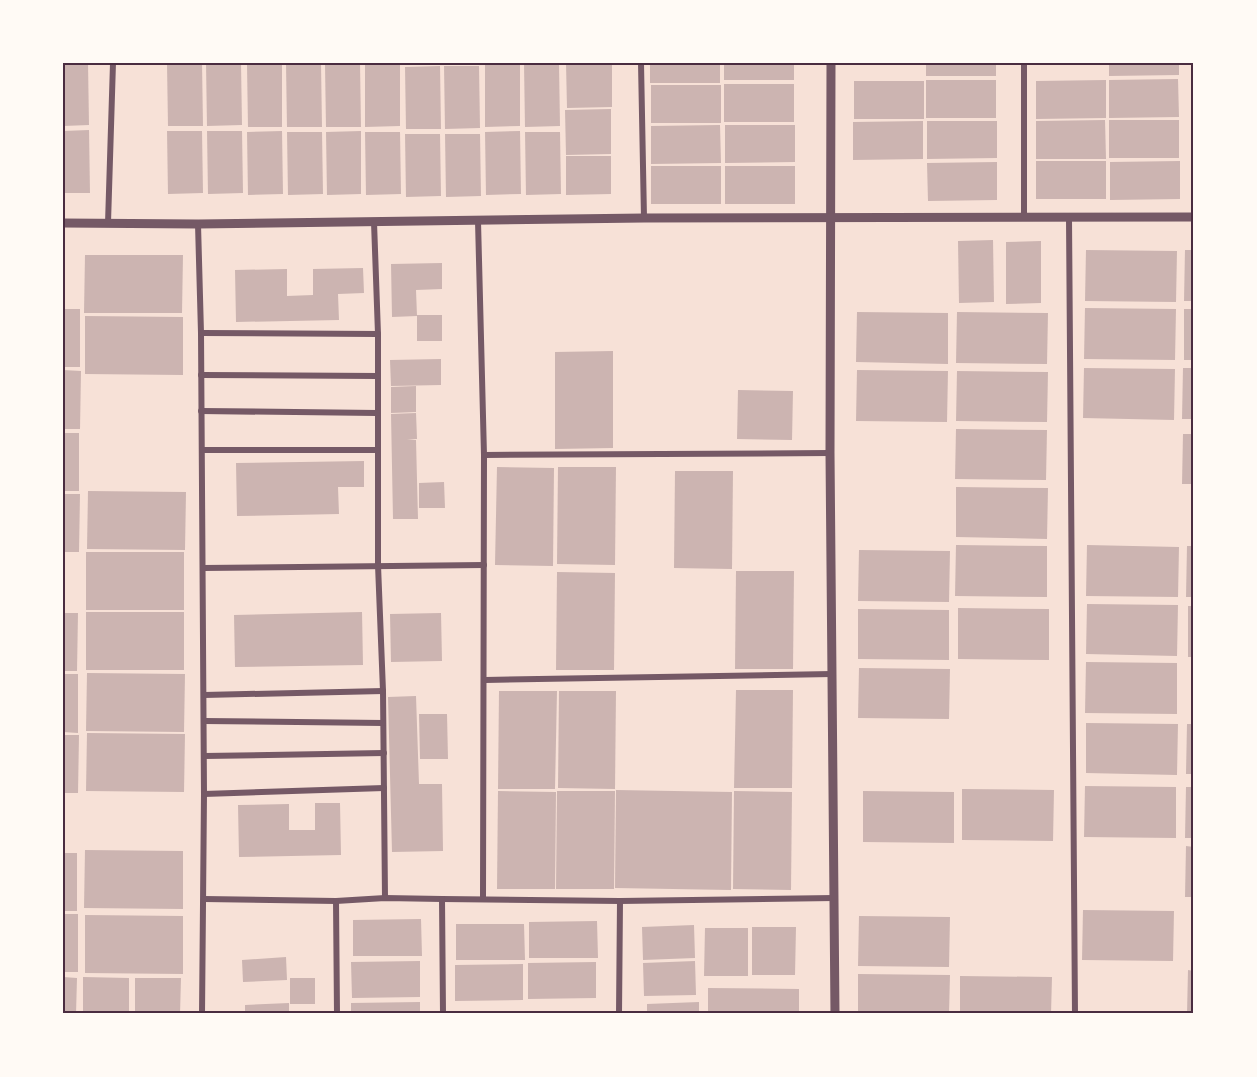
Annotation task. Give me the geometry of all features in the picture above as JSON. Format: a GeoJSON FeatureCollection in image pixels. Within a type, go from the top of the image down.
{"type":"FeatureCollection","features":[{"type":"Feature","properties":{"kind":"street"},"geometry":{"type":"LineString","coordinates":[[108,223],[113,63]]}},
{"type":"Feature","properties":{"kind":"street"},"geometry":{"type":"LineString","coordinates":[[641,63],[644,219]]}},
{"type":"Feature","properties":{"kind":"street"},"geometry":{"type":"LineString","coordinates":[[831,63],[830,453],[835,1014]]}},
{"type":"Feature","properties":{"kind":"street"},"geometry":{"type":"LineString","coordinates":[[1024,63],[1024,218]]}},
{"type":"Feature","properties":{"kind":"street"},"geometry":{"type":"LineString","coordinates":[[63,223],[1194,217]]}},
{"type":"Feature","properties":{"kind":"street"},"geometry":{"type":"LineString","coordinates":[[1069,218],[1074,1014]]}},
{"type":"Feature","properties":{"kind":"street"},"geometry":{"type":"LineString","coordinates":[[478,221],[484,455],[483,899]]}},
{"type":"Feature","properties":{"kind":"street"},"geometry":{"type":"LineString","coordinates":[[374,222],[378,334],[378,565],[383,691],[385,898]]}},
{"type":"Feature","properties":{"kind":"street"},"geometry":{"type":"LineString","coordinates":[[198,224],[204,695],[202,1014]]}},
{"type":"Feature","properties":{"kind":"street"},"geometry":{"type":"LineString","coordinates":[[201,333],[378,334]]}},
{"type":"Feature","properties":{"kind":"street"},"geometry":{"type":"LineString","coordinates":[[201,375],[378,376]]}},
{"type":"Feature","properties":{"kind":"street"},"geometry":{"type":"LineString","coordinates":[[201,411],[377,413]]}},
{"type":"Feature","properties":{"kind":"street"},"geometry":{"type":"LineString","coordinates":[[202,450],[377,450]]}},
{"type":"Feature","properties":{"kind":"street"},"geometry":{"type":"LineString","coordinates":[[484,455],[830,453]]}},
{"type":"Feature","properties":{"kind":"street"},"geometry":{"type":"LineString","coordinates":[[203,568],[484,565]]}},
{"type":"Feature","properties":{"kind":"street"},"geometry":{"type":"LineString","coordinates":[[485,680],[832,674]]}},
{"type":"Feature","properties":{"kind":"street"},"geometry":{"type":"LineString","coordinates":[[204,695],[383,691]]}},
{"type":"Feature","properties":{"kind":"street"},"geometry":{"type":"LineString","coordinates":[[204,721],[383,723]]}},
{"type":"Feature","properties":{"kind":"street"},"geometry":{"type":"LineString","coordinates":[[204,756],[384,753]]}},
{"type":"Feature","properties":{"kind":"street"},"geometry":{"type":"LineString","coordinates":[[204,794],[384,788]]}},
{"type":"Feature","properties":{"kind":"street"},"geometry":{"type":"LineString","coordinates":[[204,899],[336,902],[385,898],[442,898],[620,902],[834,898]]}},
{"type":"Feature","properties":{"kind":"street"},"geometry":{"type":"LineString","coordinates":[[442,898],[443,1014]]}},
{"type":"Feature","properties":{"kind":"street"},"geometry":{"type":"LineString","coordinates":[[336,902],[337,1014]]}},
{"type":"Feature","properties":{"kind":"street"},"geometry":{"type":"LineString","coordinates":[[620,902],[620,1014]]}},
{"type":"Feature","properties":{"kind":"building"},"geometry":{"type":"Polygon","coordinates":[[[63,63],[88,63],[89,125],[63,126],[63,63]]]}},
{"type":"Feature","properties":{"kind":"building"},"geometry":{"type":"Polygon","coordinates":[[[202,63],[203,126],[168,126],[167,64],[202,63]]]}},
{"type":"Feature","properties":{"kind":"building"},"geometry":{"type":"Polygon","coordinates":[[[206,63],[241,63],[242,125],[207,126],[206,63]]]}},
{"type":"Feature","properties":{"kind":"building"},"geometry":{"type":"Polygon","coordinates":[[[566,63],[612,63],[612,107],[567,108],[566,63]]]}},
{"type":"Feature","properties":{"kind":"building"},"geometry":{"type":"Polygon","coordinates":[[[650,63],[720,63],[720,83],[650,83],[650,63]]]}},
{"type":"Feature","properties":{"kind":"building"},"geometry":{"type":"Polygon","coordinates":[[[724,63],[794,63],[794,80],[724,80],[724,63]]]}},
{"type":"Feature","properties":{"kind":"building"},"geometry":{"type":"Polygon","coordinates":[[[926,63],[996,63],[996,76],[926,76],[926,63]]]}},
{"type":"Feature","properties":{"kind":"building"},"geometry":{"type":"Polygon","coordinates":[[[1109,63],[1179,63],[1179,75],[1109,76],[1109,63]]]}},
{"type":"Feature","properties":{"kind":"building"},"geometry":{"type":"Polygon","coordinates":[[[282,64],[282,127],[248,127],[247,65],[282,64]]]}},
{"type":"Feature","properties":{"kind":"building"},"geometry":{"type":"Polygon","coordinates":[[[286,64],[321,64],[322,127],[287,127],[286,64]]]}},
{"type":"Feature","properties":{"kind":"building"},"geometry":{"type":"Polygon","coordinates":[[[360,64],[361,127],[326,127],[325,65],[360,64]]]}},
{"type":"Feature","properties":{"kind":"building"},"geometry":{"type":"Polygon","coordinates":[[[365,64],[400,64],[400,126],[365,127],[365,64]]]}},
{"type":"Feature","properties":{"kind":"building"},"geometry":{"type":"Polygon","coordinates":[[[485,64],[520,64],[520,126],[485,127],[485,64]]]}},
{"type":"Feature","properties":{"kind":"building"},"geometry":{"type":"Polygon","coordinates":[[[524,64],[559,64],[560,126],[525,127],[524,64]]]}},
{"type":"Feature","properties":{"kind":"building"},"geometry":{"type":"Polygon","coordinates":[[[440,66],[441,129],[406,129],[405,67],[440,66]]]}},
{"type":"Feature","properties":{"kind":"building"},"geometry":{"type":"Polygon","coordinates":[[[444,66],[479,66],[480,128],[445,129],[444,66]]]}},
{"type":"Feature","properties":{"kind":"building"},"geometry":{"type":"Polygon","coordinates":[[[1178,79],[1179,117],[1109,118],[1109,80],[1178,79]]]}},
{"type":"Feature","properties":{"kind":"building"},"geometry":{"type":"Polygon","coordinates":[[[926,80],[996,80],[996,118],[926,118],[926,80]]]}},
{"type":"Feature","properties":{"kind":"building"},"geometry":{"type":"Polygon","coordinates":[[[1106,80],[1106,118],[1036,119],[1036,81],[1106,80]]]}},
{"type":"Feature","properties":{"kind":"building"},"geometry":{"type":"Polygon","coordinates":[[[854,81],[924,81],[924,119],[854,119],[854,81]]]}},
{"type":"Feature","properties":{"kind":"building"},"geometry":{"type":"Polygon","coordinates":[[[724,84],[794,84],[794,122],[724,122],[724,84]]]}},
{"type":"Feature","properties":{"kind":"building"},"geometry":{"type":"Polygon","coordinates":[[[651,85],[721,85],[721,123],[651,123],[651,85]]]}},
{"type":"Feature","properties":{"kind":"building"},"geometry":{"type":"Polygon","coordinates":[[[611,109],[611,154],[566,155],[565,110],[611,109]]]}},
{"type":"Feature","properties":{"kind":"building"},"geometry":{"type":"Polygon","coordinates":[[[1105,120],[1106,159],[1036,159],[1036,121],[1105,120]]]}},
{"type":"Feature","properties":{"kind":"building"},"geometry":{"type":"Polygon","coordinates":[[[1109,120],[1179,120],[1179,158],[1109,158],[1109,120]]]}},
{"type":"Feature","properties":{"kind":"building"},"geometry":{"type":"Polygon","coordinates":[[[923,121],[923,159],[853,160],[853,122],[923,121]]]}},
{"type":"Feature","properties":{"kind":"building"},"geometry":{"type":"Polygon","coordinates":[[[927,121],[997,121],[997,158],[927,159],[927,121]]]}},
{"type":"Feature","properties":{"kind":"building"},"geometry":{"type":"Polygon","coordinates":[[[720,125],[721,163],[651,164],[651,126],[720,125]]]}},
{"type":"Feature","properties":{"kind":"building"},"geometry":{"type":"Polygon","coordinates":[[[725,125],[795,125],[795,162],[725,163],[725,125]]]}},
{"type":"Feature","properties":{"kind":"building"},"geometry":{"type":"Polygon","coordinates":[[[89,130],[90,193],[63,193],[63,131],[89,130]]]}},
{"type":"Feature","properties":{"kind":"building"},"geometry":{"type":"Polygon","coordinates":[[[167,131],[202,131],[203,193],[168,194],[167,131]]]}},
{"type":"Feature","properties":{"kind":"building"},"geometry":{"type":"Polygon","coordinates":[[[207,131],[242,131],[243,193],[208,194],[207,131]]]}},
{"type":"Feature","properties":{"kind":"building"},"geometry":{"type":"Polygon","coordinates":[[[282,131],[283,194],[248,195],[247,132],[282,131]]]}},
{"type":"Feature","properties":{"kind":"building"},"geometry":{"type":"Polygon","coordinates":[[[361,131],[361,194],[327,195],[326,132],[361,131]]]}},
{"type":"Feature","properties":{"kind":"building"},"geometry":{"type":"Polygon","coordinates":[[[520,131],[521,194],[486,195],[485,132],[520,131]]]}},
{"type":"Feature","properties":{"kind":"building"},"geometry":{"type":"Polygon","coordinates":[[[287,132],[322,132],[323,194],[288,195],[287,132]]]}},
{"type":"Feature","properties":{"kind":"building"},"geometry":{"type":"Polygon","coordinates":[[[365,132],[400,132],[401,194],[366,195],[365,132]]]}},
{"type":"Feature","properties":{"kind":"building"},"geometry":{"type":"Polygon","coordinates":[[[525,132],[560,132],[561,194],[526,195],[525,132]]]}},
{"type":"Feature","properties":{"kind":"building"},"geometry":{"type":"Polygon","coordinates":[[[405,134],[440,134],[441,196],[406,197],[405,134]]]}},
{"type":"Feature","properties":{"kind":"building"},"geometry":{"type":"Polygon","coordinates":[[[445,134],[480,134],[481,196],[446,197],[445,134]]]}},
{"type":"Feature","properties":{"kind":"building"},"geometry":{"type":"Polygon","coordinates":[[[566,156],[611,156],[611,194],[566,195],[566,156]]]}},
{"type":"Feature","properties":{"kind":"building"},"geometry":{"type":"Polygon","coordinates":[[[1036,161],[1106,161],[1106,199],[1036,199],[1036,161]]]}},
{"type":"Feature","properties":{"kind":"building"},"geometry":{"type":"Polygon","coordinates":[[[1180,161],[1180,199],[1110,200],[1110,162],[1180,161]]]}},
{"type":"Feature","properties":{"kind":"building"},"geometry":{"type":"Polygon","coordinates":[[[997,162],[997,200],[928,201],[927,163],[997,162]]]}},
{"type":"Feature","properties":{"kind":"building"},"geometry":{"type":"Polygon","coordinates":[[[651,166],[721,166],[721,204],[651,204],[651,166]]]}},
{"type":"Feature","properties":{"kind":"building"},"geometry":{"type":"Polygon","coordinates":[[[725,166],[795,166],[795,204],[725,204],[725,166]]]}},
{"type":"Feature","properties":{"kind":"building"},"geometry":{"type":"Polygon","coordinates":[[[993,240],[994,302],[959,303],[958,241],[993,240]]]}},
{"type":"Feature","properties":{"kind":"building"},"geometry":{"type":"Polygon","coordinates":[[[1041,241],[1041,303],[1006,304],[1006,242],[1041,241]]]}},
{"type":"Feature","properties":{"kind":"building"},"geometry":{"type":"Polygon","coordinates":[[[1086,250],[1177,251],[1176,302],[1085,301],[1086,250]]]}},
{"type":"Feature","properties":{"kind":"building"},"geometry":{"type":"Polygon","coordinates":[[[1185,250],[1194,250],[1194,301],[1184,301],[1185,250]]]}},
{"type":"Feature","properties":{"kind":"building"},"geometry":{"type":"Polygon","coordinates":[[[85,255],[183,255],[182,313],[84,313],[85,255]]]}},
{"type":"Feature","properties":{"kind":"building"},"geometry":{"type":"Polygon","coordinates":[[[442,263],[442,289],[416,290],[417,316],[392,317],[391,264],[442,263]]]}},
{"type":"Feature","properties":{"kind":"building"},"geometry":{"type":"Polygon","coordinates":[[[363,268],[364,293],[338,294],[339,320],[236,322],[235,270],[287,269],[287,296],[313,295],[313,269],[363,268]]]}},
{"type":"Feature","properties":{"kind":"building"},"geometry":{"type":"Polygon","coordinates":[[[1085,308],[1176,309],[1175,360],[1084,359],[1085,308]]]}},
{"type":"Feature","properties":{"kind":"building"},"geometry":{"type":"Polygon","coordinates":[[[63,309],[80,309],[80,367],[63,367],[63,309]]]}},
{"type":"Feature","properties":{"kind":"building"},"geometry":{"type":"Polygon","coordinates":[[[1184,309],[1194,309],[1194,360],[1184,360],[1184,309]]]}},
{"type":"Feature","properties":{"kind":"building"},"geometry":{"type":"Polygon","coordinates":[[[857,312],[948,313],[948,364],[856,362],[857,312]]]}},
{"type":"Feature","properties":{"kind":"building"},"geometry":{"type":"Polygon","coordinates":[[[957,312],[1048,313],[1047,364],[956,363],[957,312]]]}},
{"type":"Feature","properties":{"kind":"building"},"geometry":{"type":"Polygon","coordinates":[[[417,315],[442,315],[442,341],[417,341],[417,315]]]}},
{"type":"Feature","properties":{"kind":"building"},"geometry":{"type":"Polygon","coordinates":[[[85,316],[183,317],[183,375],[85,374],[85,316]]]}},
{"type":"Feature","properties":{"kind":"building"},"geometry":{"type":"Polygon","coordinates":[[[613,351],[613,448],[555,449],[555,352],[613,351]]]}},
{"type":"Feature","properties":{"kind":"building"},"geometry":{"type":"Polygon","coordinates":[[[441,359],[441,385],[391,386],[390,360],[441,359]]]}},
{"type":"Feature","properties":{"kind":"building"},"geometry":{"type":"Polygon","coordinates":[[[1084,368],[1175,369],[1174,420],[1083,418],[1084,368]]]}},
{"type":"Feature","properties":{"kind":"building"},"geometry":{"type":"Polygon","coordinates":[[[1183,368],[1194,368],[1194,419],[1182,419],[1183,368]]]}},
{"type":"Feature","properties":{"kind":"building"},"geometry":{"type":"Polygon","coordinates":[[[63,370],[81,371],[80,429],[63,429],[63,370]]]}},
{"type":"Feature","properties":{"kind":"building"},"geometry":{"type":"Polygon","coordinates":[[[857,370],[948,371],[947,422],[856,421],[857,370]]]}},
{"type":"Feature","properties":{"kind":"building"},"geometry":{"type":"Polygon","coordinates":[[[957,371],[1048,372],[1047,422],[956,421],[957,371]]]}},
{"type":"Feature","properties":{"kind":"building"},"geometry":{"type":"Polygon","coordinates":[[[416,386],[416,412],[391,413],[391,387],[416,386]]]}},
{"type":"Feature","properties":{"kind":"building"},"geometry":{"type":"Polygon","coordinates":[[[738,390],[793,391],[792,440],[737,439],[738,390]]]}},
{"type":"Feature","properties":{"kind":"building"},"geometry":{"type":"Polygon","coordinates":[[[416,413],[417,439],[407,439],[416,440],[418,519],[393,519],[391,414],[416,413]]]}},
{"type":"Feature","properties":{"kind":"building"},"geometry":{"type":"Polygon","coordinates":[[[956,429],[1047,430],[1046,480],[955,479],[956,429]]]}},
{"type":"Feature","properties":{"kind":"building"},"geometry":{"type":"Polygon","coordinates":[[[63,433],[79,433],[79,491],[63,491],[63,433]]]}},
{"type":"Feature","properties":{"kind":"building"},"geometry":{"type":"Polygon","coordinates":[[[1183,434],[1194,434],[1194,484],[1182,484],[1183,434]]]}},
{"type":"Feature","properties":{"kind":"building"},"geometry":{"type":"Polygon","coordinates":[[[364,461],[364,487],[338,487],[339,514],[237,516],[236,463],[364,461]]]}},
{"type":"Feature","properties":{"kind":"building"},"geometry":{"type":"Polygon","coordinates":[[[497,467],[554,468],[553,566],[495,565],[497,467]]]}},
{"type":"Feature","properties":{"kind":"building"},"geometry":{"type":"Polygon","coordinates":[[[558,467],[616,467],[615,565],[557,564],[558,467]]]}},
{"type":"Feature","properties":{"kind":"building"},"geometry":{"type":"Polygon","coordinates":[[[675,471],[733,471],[732,569],[674,568],[675,471]]]}},
{"type":"Feature","properties":{"kind":"building"},"geometry":{"type":"Polygon","coordinates":[[[444,482],[445,508],[419,508],[419,483],[444,482]]]}},
{"type":"Feature","properties":{"kind":"building"},"geometry":{"type":"Polygon","coordinates":[[[956,487],[1048,488],[1047,539],[956,537],[956,487]]]}},
{"type":"Feature","properties":{"kind":"building"},"geometry":{"type":"Polygon","coordinates":[[[88,491],[186,492],[185,550],[87,549],[88,491]]]}},
{"type":"Feature","properties":{"kind":"building"},"geometry":{"type":"Polygon","coordinates":[[[63,494],[80,494],[79,552],[63,552],[63,494]]]}},
{"type":"Feature","properties":{"kind":"building"},"geometry":{"type":"Polygon","coordinates":[[[956,545],[1047,546],[1047,597],[955,596],[956,545]]]}},
{"type":"Feature","properties":{"kind":"building"},"geometry":{"type":"Polygon","coordinates":[[[1087,545],[1179,547],[1178,597],[1086,596],[1087,545]]]}},
{"type":"Feature","properties":{"kind":"building"},"geometry":{"type":"Polygon","coordinates":[[[1187,546],[1194,546],[1194,597],[1186,597],[1187,546]]]}},
{"type":"Feature","properties":{"kind":"building"},"geometry":{"type":"Polygon","coordinates":[[[859,550],[950,551],[949,602],[858,601],[859,550]]]}},
{"type":"Feature","properties":{"kind":"building"},"geometry":{"type":"Polygon","coordinates":[[[86,552],[184,552],[184,610],[86,610],[86,552]]]}},
{"type":"Feature","properties":{"kind":"building"},"geometry":{"type":"Polygon","coordinates":[[[736,571],[794,571],[793,669],[735,669],[736,571]]]}},
{"type":"Feature","properties":{"kind":"building"},"geometry":{"type":"Polygon","coordinates":[[[557,572],[615,573],[614,670],[556,670],[557,572]]]}},
{"type":"Feature","properties":{"kind":"building"},"geometry":{"type":"Polygon","coordinates":[[[1087,604],[1178,605],[1177,656],[1086,654],[1087,604]]]}},
{"type":"Feature","properties":{"kind":"building"},"geometry":{"type":"Polygon","coordinates":[[[1188,606],[1194,606],[1194,657],[1188,657],[1188,606]]]}},
{"type":"Feature","properties":{"kind":"building"},"geometry":{"type":"Polygon","coordinates":[[[958,608],[1049,609],[1049,660],[958,659],[958,608]]]}},
{"type":"Feature","properties":{"kind":"building"},"geometry":{"type":"Polygon","coordinates":[[[858,609],[949,610],[949,660],[858,659],[858,609]]]}},
{"type":"Feature","properties":{"kind":"building"},"geometry":{"type":"Polygon","coordinates":[[[86,612],[184,612],[184,670],[86,670],[86,612]]]}},
{"type":"Feature","properties":{"kind":"building"},"geometry":{"type":"Polygon","coordinates":[[[362,612],[363,665],[235,667],[234,615],[362,612]]]}},
{"type":"Feature","properties":{"kind":"building"},"geometry":{"type":"Polygon","coordinates":[[[63,613],[78,613],[77,671],[63,671],[63,613]]]}},
{"type":"Feature","properties":{"kind":"building"},"geometry":{"type":"Polygon","coordinates":[[[441,613],[442,661],[391,662],[390,614],[441,613]]]}},
{"type":"Feature","properties":{"kind":"building"},"geometry":{"type":"Polygon","coordinates":[[[1086,662],[1177,663],[1177,714],[1085,713],[1086,662]]]}},
{"type":"Feature","properties":{"kind":"building"},"geometry":{"type":"Polygon","coordinates":[[[859,668],[950,669],[949,719],[858,718],[859,668]]]}},
{"type":"Feature","properties":{"kind":"building"},"geometry":{"type":"Polygon","coordinates":[[[87,673],[185,674],[184,732],[86,731],[87,673]]]}},
{"type":"Feature","properties":{"kind":"building"},"geometry":{"type":"Polygon","coordinates":[[[63,674],[78,674],[78,733],[63,732],[63,674]]]}},
{"type":"Feature","properties":{"kind":"building"},"geometry":{"type":"Polygon","coordinates":[[[736,690],[793,690],[792,788],[734,788],[736,690]]]}},
{"type":"Feature","properties":{"kind":"building"},"geometry":{"type":"Polygon","coordinates":[[[499,691],[557,691],[555,789],[498,789],[499,691]]]}},
{"type":"Feature","properties":{"kind":"building"},"geometry":{"type":"Polygon","coordinates":[[[559,691],[616,691],[615,789],[558,788],[559,691]]]}},
{"type":"Feature","properties":{"kind":"building"},"geometry":{"type":"Polygon","coordinates":[[[416,696],[419,784],[442,784],[443,851],[392,852],[388,697],[416,696]]]}},
{"type":"Feature","properties":{"kind":"building"},"geometry":{"type":"Polygon","coordinates":[[[419,714],[447,714],[448,759],[420,759],[419,714]]]}},
{"type":"Feature","properties":{"kind":"building"},"geometry":{"type":"Polygon","coordinates":[[[1086,723],[1178,724],[1177,775],[1086,773],[1086,723]]]}},
{"type":"Feature","properties":{"kind":"building"},"geometry":{"type":"Polygon","coordinates":[[[1187,724],[1194,724],[1194,774],[1186,774],[1187,724]]]}},
{"type":"Feature","properties":{"kind":"building"},"geometry":{"type":"Polygon","coordinates":[[[87,733],[185,734],[184,792],[86,791],[87,733]]]}},
{"type":"Feature","properties":{"kind":"building"},"geometry":{"type":"Polygon","coordinates":[[[63,735],[79,735],[78,793],[63,793],[63,735]]]}},
{"type":"Feature","properties":{"kind":"building"},"geometry":{"type":"Polygon","coordinates":[[[1085,786],[1176,787],[1176,838],[1084,837],[1085,786]]]}},
{"type":"Feature","properties":{"kind":"building"},"geometry":{"type":"Polygon","coordinates":[[[1186,787],[1194,787],[1194,838],[1185,838],[1186,787]]]}},
{"type":"Feature","properties":{"kind":"building"},"geometry":{"type":"Polygon","coordinates":[[[962,789],[1054,790],[1053,841],[962,840],[962,789]]]}},
{"type":"Feature","properties":{"kind":"building"},"geometry":{"type":"Polygon","coordinates":[[[616,790],[732,792],[731,890],[615,888],[616,790]]]}},
{"type":"Feature","properties":{"kind":"building"},"geometry":{"type":"Polygon","coordinates":[[[498,791],[556,792],[555,889],[497,889],[498,791]]]}},
{"type":"Feature","properties":{"kind":"building"},"geometry":{"type":"Polygon","coordinates":[[[557,791],[615,791],[614,889],[556,889],[557,791]]]}},
{"type":"Feature","properties":{"kind":"building"},"geometry":{"type":"Polygon","coordinates":[[[734,791],[792,792],[791,890],[733,889],[734,791]]]}},
{"type":"Feature","properties":{"kind":"building"},"geometry":{"type":"Polygon","coordinates":[[[863,791],[954,792],[954,843],[863,842],[863,791]]]}},
{"type":"Feature","properties":{"kind":"building"},"geometry":{"type":"Polygon","coordinates":[[[315,803],[340,803],[341,855],[239,857],[238,805],[289,804],[289,830],[315,830],[315,803]]]}},
{"type":"Feature","properties":{"kind":"building"},"geometry":{"type":"Polygon","coordinates":[[[1186,846],[1194,847],[1194,897],[1185,897],[1186,846]]]}},
{"type":"Feature","properties":{"kind":"building"},"geometry":{"type":"Polygon","coordinates":[[[85,850],[183,851],[183,909],[84,908],[85,850]]]}},
{"type":"Feature","properties":{"kind":"building"},"geometry":{"type":"Polygon","coordinates":[[[63,853],[77,853],[77,911],[63,911],[63,853]]]}},
{"type":"Feature","properties":{"kind":"building"},"geometry":{"type":"Polygon","coordinates":[[[1083,910],[1174,911],[1173,961],[1082,960],[1083,910]]]}},
{"type":"Feature","properties":{"kind":"building"},"geometry":{"type":"Polygon","coordinates":[[[63,914],[78,914],[78,972],[63,972],[63,914]]]}},
{"type":"Feature","properties":{"kind":"building"},"geometry":{"type":"Polygon","coordinates":[[[85,915],[183,916],[183,974],[85,973],[85,915]]]}},
{"type":"Feature","properties":{"kind":"building"},"geometry":{"type":"Polygon","coordinates":[[[859,916],[950,917],[949,967],[858,966],[859,916]]]}},
{"type":"Feature","properties":{"kind":"building"},"geometry":{"type":"Polygon","coordinates":[[[421,919],[422,956],[353,956],[353,920],[421,919]]]}},
{"type":"Feature","properties":{"kind":"building"},"geometry":{"type":"Polygon","coordinates":[[[597,921],[598,958],[529,958],[529,922],[597,921]]]}},
{"type":"Feature","properties":{"kind":"building"},"geometry":{"type":"Polygon","coordinates":[[[456,924],[524,924],[525,960],[456,960],[456,924]]]}},
{"type":"Feature","properties":{"kind":"building"},"geometry":{"type":"Polygon","coordinates":[[[694,925],[695,958],[643,960],[642,927],[694,925]]]}},
{"type":"Feature","properties":{"kind":"building"},"geometry":{"type":"Polygon","coordinates":[[[752,927],[796,927],[795,975],[752,975],[752,927]]]}},
{"type":"Feature","properties":{"kind":"building"},"geometry":{"type":"Polygon","coordinates":[[[705,928],[748,928],[748,976],[704,976],[705,928]]]}},
{"type":"Feature","properties":{"kind":"building"},"geometry":{"type":"Polygon","coordinates":[[[286,957],[287,980],[243,982],[242,960],[286,957]]]}},
{"type":"Feature","properties":{"kind":"building"},"geometry":{"type":"Polygon","coordinates":[[[420,961],[420,997],[352,998],[351,962],[420,961]]]}},
{"type":"Feature","properties":{"kind":"building"},"geometry":{"type":"Polygon","coordinates":[[[695,961],[696,995],[644,996],[643,963],[695,961]]]}},
{"type":"Feature","properties":{"kind":"building"},"geometry":{"type":"Polygon","coordinates":[[[596,962],[596,998],[528,999],[528,963],[596,962]]]}},
{"type":"Feature","properties":{"kind":"building"},"geometry":{"type":"Polygon","coordinates":[[[523,964],[523,1000],[455,1001],[455,965],[523,964]]]}},
{"type":"Feature","properties":{"kind":"building"},"geometry":{"type":"Polygon","coordinates":[[[1188,970],[1194,971],[1194,1014],[1187,1014],[1188,970]]]}},
{"type":"Feature","properties":{"kind":"building"},"geometry":{"type":"Polygon","coordinates":[[[858,974],[950,975],[949,1014],[858,1014],[858,974]]]}},
{"type":"Feature","properties":{"kind":"building"},"geometry":{"type":"Polygon","coordinates":[[[960,976],[1052,977],[1051,1014],[960,1014],[960,976]]]}},
{"type":"Feature","properties":{"kind":"building"},"geometry":{"type":"Polygon","coordinates":[[[63,977],[77,978],[76,1014],[63,1014],[63,977]]]}},
{"type":"Feature","properties":{"kind":"building"},"geometry":{"type":"Polygon","coordinates":[[[83,977],[129,978],[129,1014],[83,1014],[83,977]]]}},
{"type":"Feature","properties":{"kind":"building"},"geometry":{"type":"Polygon","coordinates":[[[135,978],[181,978],[180,1014],[135,1014],[135,978]]]}},
{"type":"Feature","properties":{"kind":"building"},"geometry":{"type":"Polygon","coordinates":[[[290,978],[315,978],[315,1004],[290,1004],[290,978]]]}},
{"type":"Feature","properties":{"kind":"building"},"geometry":{"type":"Polygon","coordinates":[[[708,988],[799,989],[799,1014],[708,1014],[708,988]]]}},
{"type":"Feature","properties":{"kind":"building"},"geometry":{"type":"Polygon","coordinates":[[[420,1002],[420,1014],[351,1014],[351,1003],[420,1002]]]}},
{"type":"Feature","properties":{"kind":"building"},"geometry":{"type":"Polygon","coordinates":[[[699,1002],[699,1014],[647,1014],[647,1004],[699,1002]]]}},
{"type":"Feature","properties":{"kind":"building"},"geometry":{"type":"Polygon","coordinates":[[[289,1003],[289,1014],[245,1014],[245,1005],[289,1003]]]}}]}
